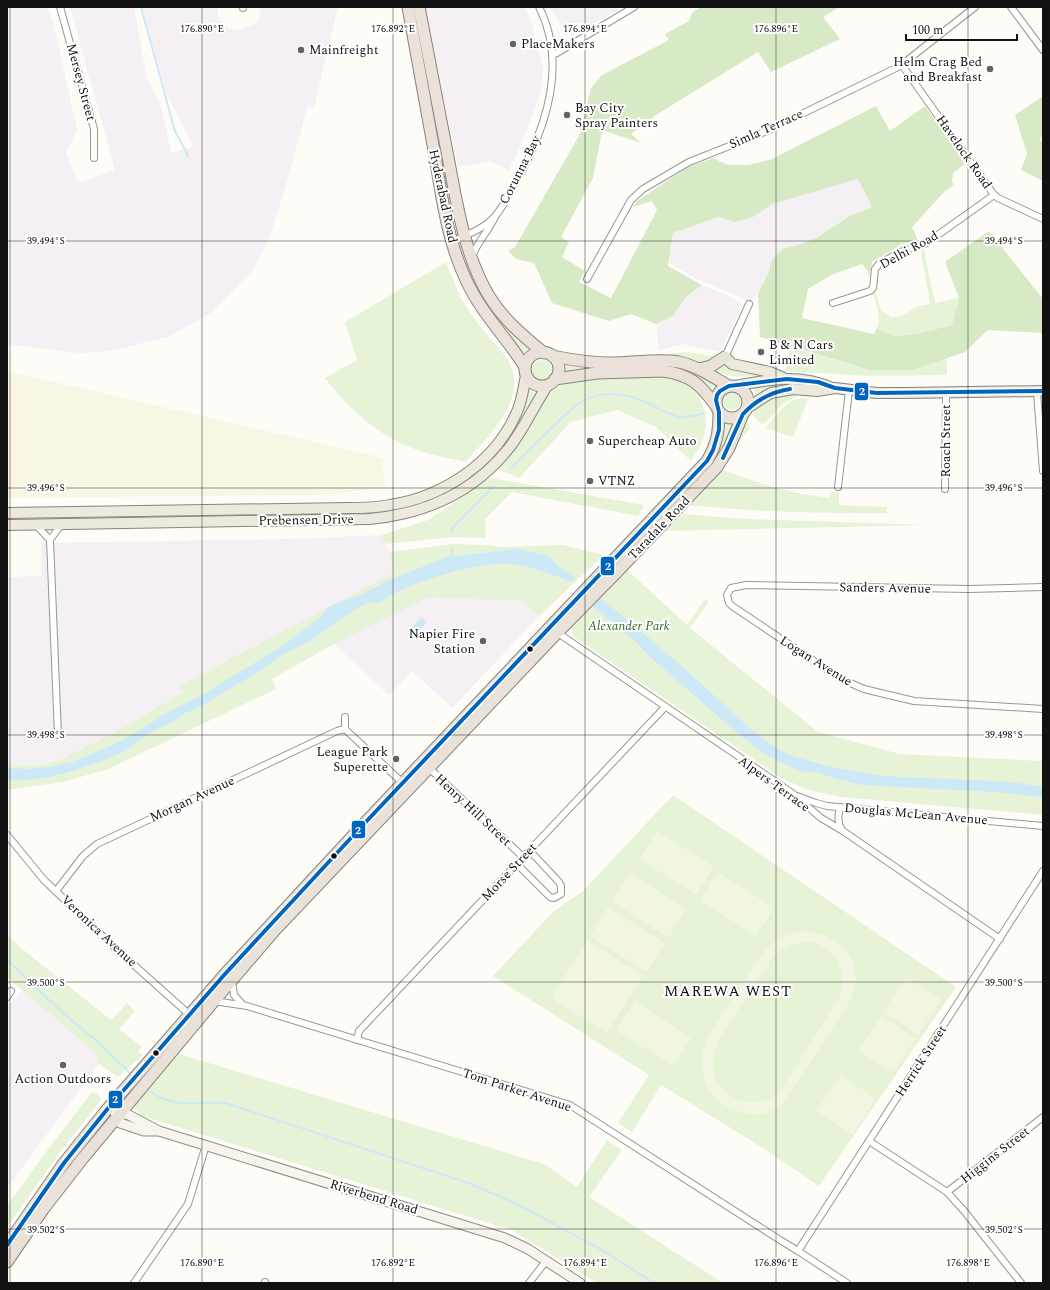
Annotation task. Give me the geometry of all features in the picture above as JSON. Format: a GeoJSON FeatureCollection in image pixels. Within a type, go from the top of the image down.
{"type":"FeatureCollection","features":[{"type":"Feature","properties":{"kind":"highway","name":"Hyderabad Road"},"geometry":{"type":"LineString","coordinates":[[408,7],[442,198],[452,242],[476,300],[495,327],[509,343],[526,372]]}},
{"type":"Feature","properties":{"kind":"highway","name":"Hyderabad Road"},"geometry":{"type":"LineString","coordinates":[[419,7],[455,198],[464,236],[484,285],[498,308],[516,330],[548,355],[569,360],[610,363],[680,362],[699,369],[732,386]]}},
{"type":"Feature","properties":{"kind":"highway"},"geometry":{"type":"LineString","coordinates":[[551,382],[558,370],[558,364],[548,355],[534,355],[530,358],[526,372],[529,380],[538,386],[597,372],[673,372],[693,380],[703,388],[718,409],[726,417],[739,416],[745,411],[748,401],[747,396],[743,390],[732,386],[720,391],[716,400],[718,409]]}},
{"type":"Feature","properties":{"kind":"highway"},"geometry":{"type":"LineString","coordinates":[[699,369],[711,366],[725,357]]}},
{"type":"Feature","properties":{"kind":"highway","name":"Taradale Road"},"geometry":{"type":"LineString","coordinates":[[7,1262],[44,1208],[118,1115],[154,1073],[225,974],[266,929],[406,786],[554,630],[707,461],[717,439],[718,409]]}},
{"type":"Feature","properties":{"kind":"highway","name":"Taradale Road"},"geometry":{"type":"LineString","coordinates":[[554,630],[617,572],[717,467],[729,448],[745,411]]}},
{"type":"Feature","properties":{"kind":"highway","name":"Taradale Road"},"geometry":{"type":"LineString","coordinates":[[7,1246],[64,1163],[109,1107],[147,1064],[193,1018],[214,1001],[275,930],[406,786]]}},
{"type":"Feature","properties":{"kind":"main road"},"geometry":{"type":"LineString","coordinates":[[725,357],[732,364],[770,372],[787,379]]}},
{"type":"Feature","properties":{"kind":"main road","name":"Prebensen Drive"},"geometry":{"type":"LineString","coordinates":[[7,513],[348,508],[390,506],[409,501],[441,489],[458,480],[486,457],[501,439],[517,413],[526,372]]}},
{"type":"Feature","properties":{"kind":"main road"},"geometry":{"type":"LineString","coordinates":[[732,386],[787,379],[818,382],[835,388],[877,393],[1040,391]]}},
{"type":"Feature","properties":{"kind":"main road","name":"Prebensen Drive"},"geometry":{"type":"LineString","coordinates":[[7,526],[369,520],[388,518],[414,512],[443,501],[469,486],[486,473],[510,447],[551,382]]}},
{"type":"Feature","properties":{"kind":"main road"},"geometry":{"type":"LineString","coordinates":[[745,411],[764,397],[778,391],[793,389],[817,391],[835,388]]}},
{"type":"Feature","properties":{"kind":"street","name":"Mersey Street"},"geometry":{"type":"LineString","coordinates":[[60,7],[94,129],[94,158]]}},
{"type":"Feature","properties":{"kind":"street","name":"Corunna Bay"},"geometry":{"type":"LineString","coordinates":[[472,258],[478,244],[490,228],[524,168],[539,137],[547,108],[552,79],[552,55],[546,23],[539,7]]}},
{"type":"Feature","properties":{"kind":"street"},"geometry":{"type":"LineString","coordinates":[[552,55],[634,7]]}},
{"type":"Feature","properties":{"kind":"street","name":"Simla Terrace"},"geometry":{"type":"LineString","coordinates":[[588,279],[631,200],[643,189],[689,162],[767,131],[902,65],[926,44],[975,7]]}},
{"type":"Feature","properties":{"kind":"street"},"geometry":{"type":"LineString","coordinates":[[1011,7],[1043,50]]}},
{"type":"Feature","properties":{"kind":"street","name":"Havelock Road"},"geometry":{"type":"LineString","coordinates":[[902,65],[994,195],[1043,218]]}},
{"type":"Feature","properties":{"kind":"street","name":"Delhi Road"},"geometry":{"type":"LineString","coordinates":[[833,303],[870,291],[873,288],[875,270],[879,264],[900,252],[925,244],[994,195]]}},
{"type":"Feature","properties":{"kind":"street","name":"Corunna Bay"},"geometry":{"type":"LineString","coordinates":[[452,242],[484,226],[496,216]]}},
{"type":"Feature","properties":{"kind":"street"},"geometry":{"type":"LineString","coordinates":[[725,357],[748,304]]}},
{"type":"Feature","properties":{"kind":"street"},"geometry":{"type":"LineString","coordinates":[[838,487],[849,390]]}},
{"type":"Feature","properties":{"kind":"street"},"geometry":{"type":"LineString","coordinates":[[1040,391],[1043,471]]}},
{"type":"Feature","properties":{"kind":"street","name":"Roach Street"},"geometry":{"type":"LineString","coordinates":[[945,489],[946,393]]}},
{"type":"Feature","properties":{"kind":"street"},"geometry":{"type":"LineString","coordinates":[[36,525],[50,540]]}},
{"type":"Feature","properties":{"kind":"street"},"geometry":{"type":"LineString","coordinates":[[58,735],[50,540],[61,525]]}},
{"type":"Feature","properties":{"kind":"street","name":"Sanders Avenue"},"geometry":{"type":"LineString","coordinates":[[729,590],[734,586],[746,585],[969,589],[1043,587]]}},
{"type":"Feature","properties":{"kind":"street","name":"Logan Avenue"},"geometry":{"type":"LineString","coordinates":[[729,590],[727,595],[732,606],[852,684],[864,689],[914,701],[1043,709]]}},
{"type":"Feature","properties":{"kind":"street","name":"Alpers Terrace"},"geometry":{"type":"LineString","coordinates":[[554,630],[792,793],[821,818],[1000,939]]}},
{"type":"Feature","properties":{"kind":"street","name":"Morse Street"},"geometry":{"type":"LineString","coordinates":[[357,1040],[359,1031],[665,707]]}},
{"type":"Feature","properties":{"kind":"street"},"geometry":{"type":"LineString","coordinates":[[345,717],[345,729],[406,786]]}},
{"type":"Feature","properties":{"kind":"street","name":"Morgan Avenue"},"geometry":{"type":"LineString","coordinates":[[56,891],[83,856],[97,844],[333,733],[345,729]]}},
{"type":"Feature","properties":{"kind":"street","name":"Henry Hill Street"},"geometry":{"type":"LineString","coordinates":[[426,765],[523,857]]}},
{"type":"Feature","properties":{"kind":"street","name":"Douglas McLean Avenue"},"geometry":{"type":"LineString","coordinates":[[792,793],[816,803],[840,807],[1043,826]]}},
{"type":"Feature","properties":{"kind":"street"},"geometry":{"type":"LineString","coordinates":[[840,807],[838,824],[843,832]]}},
{"type":"Feature","properties":{"kind":"street","name":"Veronica Avenue"},"geometry":{"type":"LineString","coordinates":[[7,835],[44,880],[116,949],[193,1018]]}},
{"type":"Feature","properties":{"kind":"street"},"geometry":{"type":"LineString","coordinates":[[517,864],[550,897],[554,898],[561,894],[561,886],[559,882],[530,851]]}},
{"type":"Feature","properties":{"kind":"street","name":"Herrick Street"},"geometry":{"type":"LineString","coordinates":[[798,1250],[1043,871]]}},
{"type":"Feature","properties":{"kind":"street"},"geometry":{"type":"LineString","coordinates":[[232,980],[234,995],[242,1004]]}},
{"type":"Feature","properties":{"kind":"street","name":"Tom Parker Avenue"},"geometry":{"type":"LineString","coordinates":[[214,1001],[242,1004],[570,1105],[780,1240],[798,1250],[847,1283]]}},
{"type":"Feature","properties":{"kind":"street","name":"Riverbend Road"},"geometry":{"type":"LineString","coordinates":[[109,1107],[118,1115],[127,1114],[159,1131],[505,1238],[522,1246],[580,1283]]}},
{"type":"Feature","properties":{"kind":"street","name":"Higgins Street"},"geometry":{"type":"LineString","coordinates":[[947,1192],[1043,1117]]}},
{"type":"Feature","properties":{"kind":"street"},"geometry":{"type":"LineString","coordinates":[[869,1141],[947,1192],[965,1212],[1021,1283]]}},
{"type":"Feature","properties":{"kind":"street"},"geometry":{"type":"LineString","coordinates":[[134,1283],[188,1204],[206,1145]]}},
{"type":"Feature","properties":{"kind":"street"},"geometry":{"type":"LineString","coordinates":[[529,1283],[546,1261]]}},
{"type":"Feature","properties":{"kind":"shaded area"},"geometry":{"type":"Polygon","coordinates":[[[7,7],[48,7],[58,42],[77,130],[66,153],[78,183],[115,170],[70,7],[134,7],[147,79],[162,109],[171,153],[193,147],[166,92],[142,7],[218,7],[218,17],[227,28],[239,30],[257,23],[261,7],[338,7],[314,107],[307,107],[285,189],[268,241],[254,269],[211,313],[170,336],[110,351],[79,353],[7,344],[7,7]]]}},
{"type":"Feature","properties":{"kind":"shaded area"},"geometry":{"type":"Polygon","coordinates":[[[425,7],[524,7],[530,18],[543,67],[541,91],[526,133],[509,170],[489,161],[458,167],[425,7]]]}},
{"type":"Feature","properties":{"kind":"shaded area"},"geometry":{"type":"Polygon","coordinates":[[[549,7],[616,7],[618,10],[572,35],[564,30],[549,7]]]}},
{"type":"Feature","properties":{"kind":"shaded area"},"geometry":{"type":"Polygon","coordinates":[[[858,179],[873,206],[850,216],[818,237],[802,244],[782,249],[771,261],[769,272],[758,293],[751,302],[695,278],[669,263],[673,233],[718,217],[735,222],[753,217],[772,204],[858,179]]]}},
{"type":"Feature","properties":{"kind":"shaded area"},"geometry":{"type":"Polygon","coordinates":[[[702,285],[731,297],[742,304],[720,352],[683,344],[659,350],[656,324],[673,316],[686,297],[702,285]]]}},
{"type":"Feature","properties":{"kind":"shaded area"},"geometry":{"type":"Polygon","coordinates":[[[7,371],[384,458],[383,466],[386,488],[319,495],[7,498],[7,371]]]}},
{"type":"Feature","properties":{"kind":"shaded area"},"geometry":{"type":"Polygon","coordinates":[[[381,535],[389,552],[393,573],[179,686],[183,692],[119,730],[57,761],[33,766],[7,764],[7,577],[41,576],[41,543],[290,539],[381,535]]]}},
{"type":"Feature","properties":{"kind":"shaded area"},"geometry":{"type":"Polygon","coordinates":[[[427,598],[523,601],[539,616],[452,708],[412,671],[389,695],[334,644],[427,598]]]}},
{"type":"Feature","properties":{"kind":"shaded area"},"geometry":{"type":"Polygon","coordinates":[[[22,990],[94,1052],[99,1064],[7,1188],[7,1009],[22,990]]]}},
{"type":"Feature","properties":{"kind":"green space"},"geometry":{"type":"Polygon","coordinates":[[[411,7],[415,7],[443,151],[450,212],[456,234],[449,213],[411,7]]]}},
{"type":"Feature","properties":{"kind":"green space"},"geometry":{"type":"Polygon","coordinates":[[[701,7],[839,7],[823,17],[840,39],[771,72],[758,52],[656,115],[631,134],[641,143],[602,130],[593,178],[561,237],[569,242],[562,257],[585,271],[579,282],[611,298],[657,210],[652,201],[633,207],[637,201],[688,167],[713,158],[728,165],[748,165],[772,159],[876,106],[890,131],[925,106],[965,164],[953,173],[952,181],[954,185],[945,191],[912,227],[918,240],[902,244],[872,262],[869,279],[869,273],[862,264],[831,275],[808,289],[802,318],[874,334],[877,328],[894,336],[916,334],[952,325],[959,298],[945,262],[989,231],[1043,299],[1043,333],[988,330],[965,352],[913,370],[869,370],[760,337],[758,293],[769,272],[771,261],[782,249],[802,244],[818,237],[850,216],[872,207],[858,179],[772,204],[753,217],[735,222],[718,217],[673,233],[668,266],[702,285],[686,297],[673,316],[656,324],[631,314],[609,321],[552,303],[534,263],[516,259],[508,251],[515,247],[580,134],[591,88],[602,75],[669,40],[665,34],[689,21],[692,13],[701,7]]]}},
{"type":"Feature","properties":{"kind":"green space"},"geometry":{"type":"Polygon","coordinates":[[[1043,96],[1043,134],[1040,139],[1043,144],[1043,181],[1021,170],[1027,154],[1015,115],[1043,96]]]}},
{"type":"Feature","properties":{"kind":"green space"},"geometry":{"type":"Polygon","coordinates":[[[923,245],[935,303],[959,298],[952,325],[916,334],[894,336],[877,328],[879,319],[878,310],[872,293],[875,291],[881,310],[891,317],[902,316],[918,306],[930,304],[920,247],[923,245]]]}},
{"type":"Feature","properties":{"kind":"green space"},"geometry":{"type":"Polygon","coordinates":[[[446,262],[464,303],[486,334],[505,355],[513,374],[514,388],[504,416],[465,462],[418,450],[386,435],[353,410],[325,378],[357,360],[345,322],[446,262]]]}},
{"type":"Feature","properties":{"kind":"green space"},"geometry":{"type":"Polygon","coordinates":[[[473,276],[490,306],[481,293],[473,276]]]}},
{"type":"Feature","properties":{"kind":"green space"},"geometry":{"type":"Polygon","coordinates":[[[494,313],[517,339],[530,349],[524,353],[521,352],[494,313]]]}},
{"type":"Feature","properties":{"kind":"green space"},"geometry":{"type":"Polygon","coordinates":[[[790,347],[869,370],[913,370],[947,358],[947,375],[868,376],[785,371],[790,347]]]}},
{"type":"Feature","properties":{"kind":"green space"},"geometry":{"type":"Polygon","coordinates":[[[685,352],[718,357],[703,364],[690,359],[670,355],[685,352]]]}},
{"type":"Feature","properties":{"kind":"green space"},"geometry":{"type":"Polygon","coordinates":[[[542,360],[549,363],[552,370],[549,377],[542,380],[535,377],[532,370],[535,363],[542,360]]]}},
{"type":"Feature","properties":{"kind":"green space"},"geometry":{"type":"Polygon","coordinates":[[[725,363],[768,375],[747,377],[733,376],[713,370],[725,363]]]}},
{"type":"Feature","properties":{"kind":"green space"},"geometry":{"type":"Polygon","coordinates":[[[566,365],[594,367],[664,365],[682,367],[704,377],[715,385],[709,388],[692,375],[596,369],[581,369],[566,372],[566,365]]]}},
{"type":"Feature","properties":{"kind":"green space"},"geometry":{"type":"Polygon","coordinates":[[[654,375],[668,377],[684,382],[696,393],[703,406],[706,423],[705,430],[700,446],[691,461],[656,427],[617,410],[571,422],[519,478],[498,469],[515,449],[546,398],[557,388],[568,382],[596,378],[654,375]]]}},
{"type":"Feature","properties":{"kind":"green space"},"geometry":{"type":"Polygon","coordinates":[[[784,383],[793,385],[782,385],[755,395],[754,388],[784,383]]]}},
{"type":"Feature","properties":{"kind":"green space"},"geometry":{"type":"Polygon","coordinates":[[[529,390],[535,393],[535,396],[513,428],[527,391],[529,390]]]}},
{"type":"Feature","properties":{"kind":"green space"},"geometry":{"type":"Polygon","coordinates":[[[732,392],[738,395],[741,401],[738,407],[732,410],[726,407],[723,401],[726,395],[732,392]]]}},
{"type":"Feature","properties":{"kind":"green space"},"geometry":{"type":"Polygon","coordinates":[[[788,394],[797,394],[797,396],[783,404],[765,423],[761,424],[755,418],[753,414],[763,403],[773,398],[788,394]]]}},
{"type":"Feature","properties":{"kind":"green space"},"geometry":{"type":"Polygon","coordinates":[[[796,399],[808,399],[793,437],[765,428],[786,405],[796,399]]]}},
{"type":"Feature","properties":{"kind":"green space"},"geometry":{"type":"Polygon","coordinates":[[[746,422],[749,424],[750,429],[736,445],[746,422]]]}},
{"type":"Feature","properties":{"kind":"green space"},"geometry":{"type":"Polygon","coordinates":[[[724,423],[731,425],[732,427],[716,461],[673,507],[671,505],[704,470],[724,423]]]}},
{"type":"Feature","properties":{"kind":"green space"},"geometry":{"type":"Polygon","coordinates":[[[723,470],[772,487],[802,494],[830,498],[830,492],[839,491],[839,505],[887,507],[887,513],[785,512],[684,505],[723,470]]]}},
{"type":"Feature","properties":{"kind":"green space"},"geometry":{"type":"Polygon","coordinates":[[[485,477],[644,505],[638,516],[512,492],[485,519],[486,538],[454,537],[385,544],[381,535],[428,520],[458,500],[485,477]]]}},
{"type":"Feature","properties":{"kind":"green space"},"geometry":{"type":"Polygon","coordinates":[[[683,514],[745,519],[930,525],[665,531],[683,514]]]}},
{"type":"Feature","properties":{"kind":"green space"},"geometry":{"type":"Polygon","coordinates":[[[453,544],[499,547],[563,545],[604,555],[539,616],[523,601],[427,598],[334,644],[272,679],[276,689],[108,769],[63,782],[7,790],[7,764],[33,766],[57,761],[119,730],[183,692],[179,686],[393,573],[389,552],[453,544]]]}},
{"type":"Feature","properties":{"kind":"green space","name":"Alexander Park"},"geometry":{"type":"Polygon","coordinates":[[[625,568],[687,625],[705,599],[709,602],[690,628],[818,732],[900,754],[1043,761],[1043,815],[841,797],[808,790],[780,777],[574,637],[571,626],[625,568]]]}},
{"type":"Feature","properties":{"kind":"green space"},"geometry":{"type":"Polygon","coordinates":[[[673,795],[956,987],[819,1186],[766,1150],[661,1085],[632,1132],[618,1123],[649,1075],[493,976],[553,912],[583,891],[673,795]]]}},
{"type":"Feature","properties":{"kind":"green space"},"geometry":{"type":"Polygon","coordinates":[[[657,831],[714,867],[696,895],[640,859],[657,831]]]}},
{"type":"Feature","properties":{"kind":"green space"},"geometry":{"type":"Polygon","coordinates":[[[718,872],[774,908],[756,936],[700,900],[718,872]]]}},
{"type":"Feature","properties":{"kind":"green space"},"geometry":{"type":"Polygon","coordinates":[[[630,873],[686,909],[668,938],[612,901],[630,873]]]}},
{"type":"Feature","properties":{"kind":"green space"},"geometry":{"type":"Polygon","coordinates":[[[608,907],[665,943],[647,972],[590,936],[608,907]]]}},
{"type":"Feature","properties":{"kind":"green space"},"geometry":{"type":"Polygon","coordinates":[[[802,931],[826,936],[834,940],[846,951],[851,958],[855,971],[855,984],[849,1003],[780,1107],[770,1112],[759,1114],[735,1110],[716,1098],[705,1081],[702,1059],[705,1043],[723,1012],[762,954],[775,941],[784,936],[802,931]],[[809,942],[798,943],[784,948],[772,958],[719,1039],[713,1062],[714,1074],[719,1085],[727,1093],[746,1102],[758,1102],[769,1099],[779,1093],[839,998],[842,978],[841,969],[834,955],[819,945],[809,942]]]}},
{"type":"Feature","properties":{"kind":"green space"},"geometry":{"type":"Polygon","coordinates":[[[7,935],[111,1020],[127,1003],[135,1011],[119,1029],[142,1047],[138,1051],[143,1055],[118,1077],[99,1064],[94,1052],[7,977],[7,935]]]}},
{"type":"Feature","properties":{"kind":"green space"},"geometry":{"type":"Polygon","coordinates":[[[587,941],[643,975],[607,1033],[551,998],[587,941]]]}},
{"type":"Feature","properties":{"kind":"green space"},"geometry":{"type":"Polygon","coordinates":[[[906,977],[941,1000],[918,1035],[883,1012],[906,977]]]}},
{"type":"Feature","properties":{"kind":"green space"},"geometry":{"type":"Polygon","coordinates":[[[635,1001],[691,1038],[673,1066],[616,1030],[635,1001]]]}},
{"type":"Feature","properties":{"kind":"green space"},"geometry":{"type":"Polygon","coordinates":[[[881,1016],[916,1038],[893,1073],[858,1051],[881,1016]]]}},
{"type":"Feature","properties":{"kind":"green space"},"geometry":{"type":"Polygon","coordinates":[[[176,1053],[544,1164],[577,1187],[607,1140],[622,1150],[589,1197],[723,1283],[597,1283],[512,1230],[142,1116],[135,1109],[135,1102],[176,1053]]]}},
{"type":"Feature","properties":{"kind":"green space"},"geometry":{"type":"Polygon","coordinates":[[[841,1075],[876,1099],[852,1135],[816,1111],[841,1075]]]}},
{"type":"Feature","properties":{"kind":"green space"},"geometry":{"type":"Polygon","coordinates":[[[92,1092],[98,1094],[101,1100],[63,1148],[7,1227],[7,1206],[92,1092]]]}},
{"type":"Feature","properties":{"kind":"water"},"geometry":{"type":"Polygon","coordinates":[[[516,549],[549,556],[558,566],[575,578],[572,581],[566,580],[531,568],[506,564],[474,567],[424,581],[395,593],[379,603],[371,602],[357,608],[310,641],[280,656],[266,667],[198,708],[185,713],[176,720],[149,733],[125,751],[100,762],[65,773],[39,779],[12,781],[7,779],[7,768],[29,769],[55,766],[75,761],[115,744],[163,715],[202,695],[279,648],[321,617],[327,608],[341,601],[357,597],[387,581],[447,557],[516,549]]]}},
{"type":"Feature","properties":{"kind":"water"},"geometry":{"type":"Polygon","coordinates":[[[601,599],[685,669],[752,730],[772,745],[789,755],[827,766],[883,776],[1011,782],[1043,787],[1043,797],[996,792],[862,785],[815,772],[805,772],[784,764],[765,754],[736,732],[650,657],[635,641],[593,607],[595,600],[601,599]]]}},
{"type":"Feature","properties":{"kind":"water"},"geometry":{"type":"Polygon","coordinates":[[[422,617],[427,622],[415,634],[410,629],[422,617]]]}},
{"type":"Feature","properties":{"kind":"waterway"},"geometry":{"type":"LineString","coordinates":[[141,7],[175,131],[188,156]]}},
{"type":"Feature","properties":{"kind":"waterway"},"geometry":{"type":"LineString","coordinates":[[511,468],[577,404],[597,396],[607,394],[628,396],[639,399],[681,417],[690,417],[705,413]]}},
{"type":"Feature","properties":{"kind":"waterway"},"geometry":{"type":"LineString","coordinates":[[451,533],[453,527],[494,486]]}},
{"type":"Feature","properties":{"kind":"waterway"},"geometry":{"type":"LineString","coordinates":[[452,548],[452,558]]}},
{"type":"Feature","properties":{"kind":"waterway"},"geometry":{"type":"LineString","coordinates":[[7,960],[65,1015],[97,1041],[132,1075]]}},
{"type":"Feature","properties":{"kind":"waterway"},"geometry":{"type":"LineString","coordinates":[[145,1088],[155,1095],[169,1101],[185,1103],[226,1103],[471,1184],[517,1204],[602,1250],[654,1283]]}},
{"type":"Feature","properties":{"kind":"transit line","name":"2"},"geometry":{"type":"LineString","coordinates":[[7,1245],[64,1163],[109,1107],[225,974],[362,826],[707,461],[713,450],[719,430],[719,412],[716,400],[720,391],[729,386],[787,379],[818,382],[835,388],[877,393],[1043,391]]}},
{"type":"Feature","properties":{"kind":"transit line","name":"2"},"geometry":{"type":"LineString","coordinates":[[723,458],[743,414],[764,397],[776,392],[790,389]]}},
{"type":"Feature","properties":{"kind":"place","name":"PlaceMakers"},"geometry":{"type":"Point","coordinates":[513,44]}},
{"type":"Feature","properties":{"kind":"place","name":"Mainfreight"},"geometry":{"type":"Point","coordinates":[301,50]}},
{"type":"Feature","properties":{"kind":"place","name":"Helm Crag Bed and Breakfast"},"geometry":{"type":"Point","coordinates":[990,69]}},
{"type":"Feature","properties":{"kind":"place","name":"Bay City Spray Painters"},"geometry":{"type":"Point","coordinates":[567,115]}},
{"type":"Feature","properties":{"kind":"place","name":"B & N Cars Limited"},"geometry":{"type":"Point","coordinates":[761,352]}},
{"type":"Feature","properties":{"kind":"place","name":"Supercheap Auto"},"geometry":{"type":"Point","coordinates":[590,441]}},
{"type":"Feature","properties":{"kind":"place","name":"VTNZ"},"geometry":{"type":"Point","coordinates":[590,481]}},
{"type":"Feature","properties":{"kind":"place","name":"Napier Fire Station"},"geometry":{"type":"Point","coordinates":[483,641]}},
{"type":"Feature","properties":{"kind":"place","name":"League Park Superette"},"geometry":{"type":"Point","coordinates":[396,759]}},
{"type":"Feature","properties":{"kind":"place","name":"Action Outdoors"},"geometry":{"type":"Point","coordinates":[63,1065]}},
{"type":"Feature","properties":{"kind":"district","name":"MAREWA WEST"},"geometry":{"type":"Point","coordinates":[728,991]}}]}
